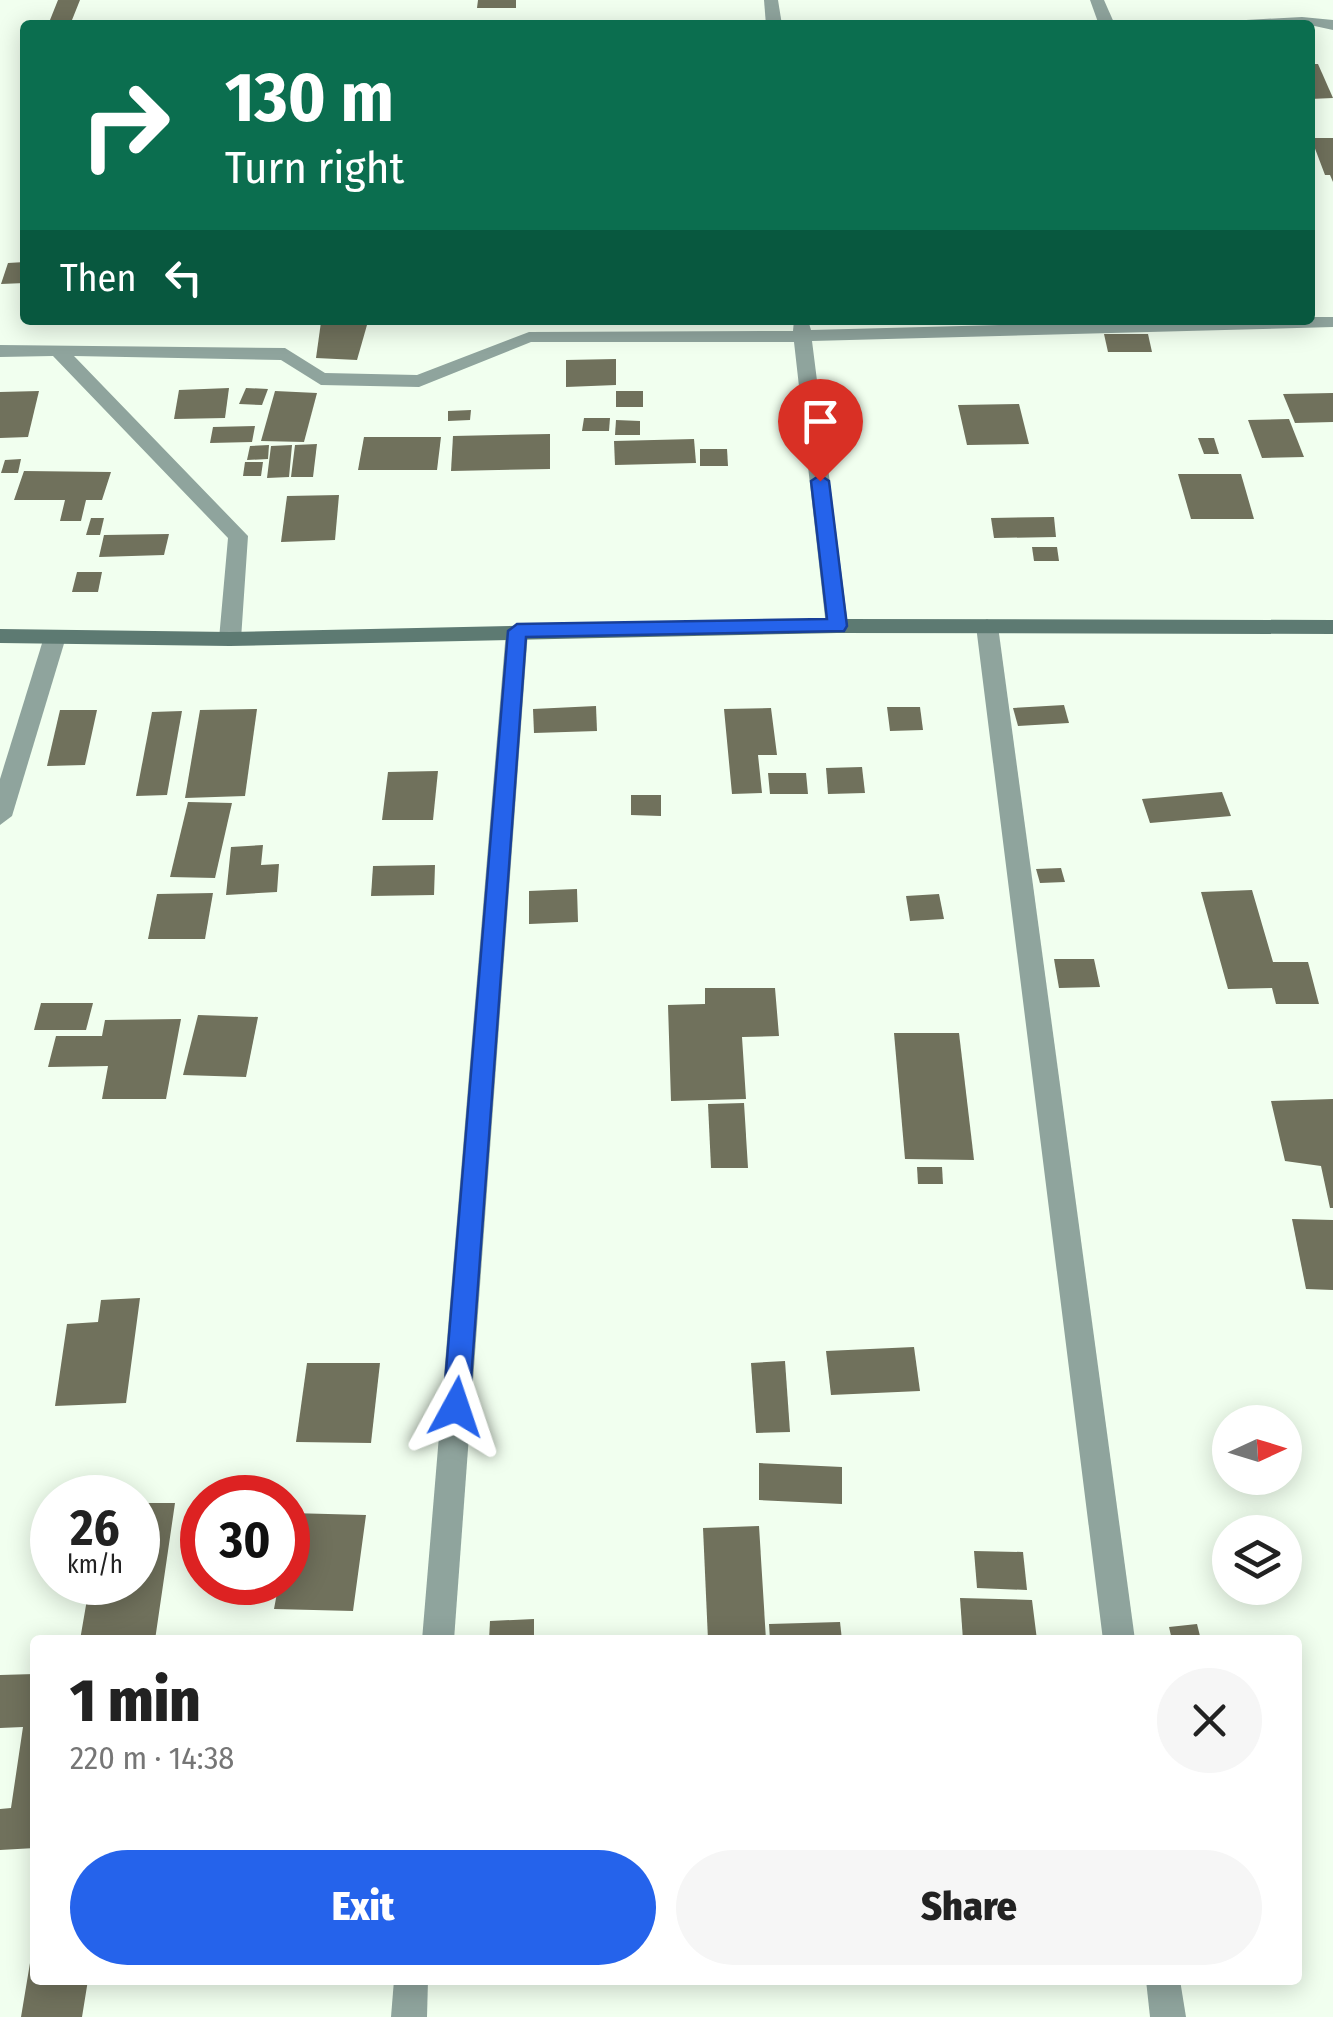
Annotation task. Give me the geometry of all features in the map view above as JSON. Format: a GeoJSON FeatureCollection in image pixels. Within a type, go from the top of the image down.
{"type":"FeatureCollection","features":[{"type":"Feature","properties":{"kind":"street"},"geometry":{"type":"LineString","coordinates":[[0,351],[286,354],[321,379],[419,381],[529,337],[1031,325]]}},
{"type":"Feature","properties":{"kind":"street"},"geometry":{"type":"LineString","coordinates":[[801,328],[838,626]]}},
{"type":"Feature","properties":{"kind":"street"},"geometry":{"type":"LineString","coordinates":[[58,350],[238,536],[230,639]]}},
{"type":"Feature","properties":{"kind":"street"},"geometry":{"type":"LineString","coordinates":[[0,636],[230,639],[838,626],[1333,627]]}},
{"type":"Feature","properties":{"kind":"street"},"geometry":{"type":"LineString","coordinates":[[987,626],[1118,1635]]}},
{"type":"Feature","properties":{"kind":"street"},"geometry":{"type":"LineString","coordinates":[[438,1635],[517,631]]}},
{"type":"Feature","properties":{"kind":"street"},"geometry":{"type":"LineString","coordinates":[[0,816],[55,636]]}},
{"type":"Feature","properties":{"kind":"street"},"geometry":{"type":"LineString","coordinates":[[408,2017],[411,1985]]}},
{"type":"Feature","properties":{"kind":"street"},"geometry":{"type":"LineString","coordinates":[[1164,1985],[1168,2017]]}},
{"type":"Feature","properties":{"kind":"building"},"geometry":{"type":"Polygon","coordinates":[[[58,0],[80,0],[72,20],[50,20],[58,0]]]}},
{"type":"Feature","properties":{"kind":"building"},"geometry":{"type":"Polygon","coordinates":[[[478,0],[516,0],[516,8],[477,8],[478,0]]]}},
{"type":"Feature","properties":{"kind":"building"},"geometry":{"type":"Polygon","coordinates":[[[1315,64],[1318,64],[1333,98],[1315,99],[1315,64]]]}},
{"type":"Feature","properties":{"kind":"building"},"geometry":{"type":"Polygon","coordinates":[[[1315,138],[1333,138],[1333,182],[1330,175],[1325,175],[1315,138]]]}},
{"type":"Feature","properties":{"kind":"building"},"geometry":{"type":"Polygon","coordinates":[[[20,262],[20,283],[1,284],[8,263],[20,262]]]}},
{"type":"Feature","properties":{"kind":"building"},"geometry":{"type":"Polygon","coordinates":[[[321,325],[367,325],[357,360],[316,358],[321,325]]]}},
{"type":"Feature","properties":{"kind":"building"},"geometry":{"type":"Polygon","coordinates":[[[1104,334],[1148,334],[1152,352],[1108,352],[1104,334]]]}},
{"type":"Feature","properties":{"kind":"building"},"geometry":{"type":"Polygon","coordinates":[[[616,359],[616,385],[566,387],[566,360],[616,359]]]}},
{"type":"Feature","properties":{"kind":"building"},"geometry":{"type":"Polygon","coordinates":[[[229,388],[225,418],[174,419],[179,390],[229,388]]]}},
{"type":"Feature","properties":{"kind":"building"},"geometry":{"type":"Polygon","coordinates":[[[246,388],[268,389],[262,405],[239,404],[246,388]]]}},
{"type":"Feature","properties":{"kind":"building"},"geometry":{"type":"Polygon","coordinates":[[[39,391],[28,437],[0,438],[0,392],[39,391]]]}},
{"type":"Feature","properties":{"kind":"building"},"geometry":{"type":"Polygon","coordinates":[[[275,391],[317,393],[304,442],[261,441],[275,391]]]}},
{"type":"Feature","properties":{"kind":"building"},"geometry":{"type":"Polygon","coordinates":[[[616,391],[643,391],[643,407],[616,407],[616,391]]]}},
{"type":"Feature","properties":{"kind":"building"},"geometry":{"type":"Polygon","coordinates":[[[1333,393],[1333,422],[1295,423],[1283,394],[1333,393]]]}},
{"type":"Feature","properties":{"kind":"building"},"geometry":{"type":"Polygon","coordinates":[[[1019,404],[1029,444],[967,445],[958,405],[1019,404]]]}},
{"type":"Feature","properties":{"kind":"building"},"geometry":{"type":"Polygon","coordinates":[[[471,410],[470,420],[448,421],[448,411],[471,410]]]}},
{"type":"Feature","properties":{"kind":"building"},"geometry":{"type":"Polygon","coordinates":[[[584,418],[610,418],[609,431],[582,431],[584,418]]]}},
{"type":"Feature","properties":{"kind":"building"},"geometry":{"type":"Polygon","coordinates":[[[1289,419],[1304,457],[1262,458],[1248,420],[1289,419]]]}},
{"type":"Feature","properties":{"kind":"building"},"geometry":{"type":"Polygon","coordinates":[[[616,420],[640,421],[640,435],[615,435],[616,420]]]}},
{"type":"Feature","properties":{"kind":"building"},"geometry":{"type":"Polygon","coordinates":[[[255,426],[252,442],[210,443],[213,427],[255,426]]]}},
{"type":"Feature","properties":{"kind":"building"},"geometry":{"type":"Polygon","coordinates":[[[550,434],[550,469],[451,471],[453,436],[550,434]]]}},
{"type":"Feature","properties":{"kind":"building"},"geometry":{"type":"Polygon","coordinates":[[[364,437],[441,437],[437,470],[358,470],[364,437]]]}},
{"type":"Feature","properties":{"kind":"building"},"geometry":{"type":"Polygon","coordinates":[[[1198,438],[1214,438],[1219,454],[1204,454],[1198,438]]]}},
{"type":"Feature","properties":{"kind":"building"},"geometry":{"type":"Polygon","coordinates":[[[694,439],[696,463],[615,465],[614,441],[694,439]]]}},
{"type":"Feature","properties":{"kind":"building"},"geometry":{"type":"Polygon","coordinates":[[[317,444],[313,477],[291,477],[295,445],[317,444]]]}},
{"type":"Feature","properties":{"kind":"building"},"geometry":{"type":"Polygon","coordinates":[[[269,445],[268,459],[247,460],[250,446],[269,445]]]}},
{"type":"Feature","properties":{"kind":"building"},"geometry":{"type":"Polygon","coordinates":[[[292,445],[289,477],[267,478],[271,446],[292,445]]]}},
{"type":"Feature","properties":{"kind":"building"},"geometry":{"type":"Polygon","coordinates":[[[700,449],[727,449],[728,466],[700,466],[700,449]]]}},
{"type":"Feature","properties":{"kind":"building"},"geometry":{"type":"Polygon","coordinates":[[[21,459],[18,473],[1,473],[5,460],[21,459]]]}},
{"type":"Feature","properties":{"kind":"building"},"geometry":{"type":"Polygon","coordinates":[[[245,462],[263,462],[261,476],[243,476],[245,462]]]}},
{"type":"Feature","properties":{"kind":"building"},"geometry":{"type":"Polygon","coordinates":[[[24,471],[111,472],[102,500],[86,500],[81,521],[60,521],[65,500],[14,500],[24,471]]]}},
{"type":"Feature","properties":{"kind":"building"},"geometry":{"type":"Polygon","coordinates":[[[1178,474],[1241,474],[1254,519],[1191,519],[1178,474]]]}},
{"type":"Feature","properties":{"kind":"building"},"geometry":{"type":"Polygon","coordinates":[[[339,495],[335,540],[281,542],[287,496],[339,495]]]}},
{"type":"Feature","properties":{"kind":"building"},"geometry":{"type":"Polygon","coordinates":[[[1054,517],[1056,537],[994,538],[991,518],[1054,517]]]}},
{"type":"Feature","properties":{"kind":"building"},"geometry":{"type":"Polygon","coordinates":[[[91,518],[104,518],[100,535],[86,535],[91,518]]]}},
{"type":"Feature","properties":{"kind":"building"},"geometry":{"type":"Polygon","coordinates":[[[169,534],[164,555],[99,557],[104,535],[169,534]]]}},
{"type":"Feature","properties":{"kind":"building"},"geometry":{"type":"Polygon","coordinates":[[[1032,547],[1057,547],[1059,561],[1034,561],[1032,547]]]}},
{"type":"Feature","properties":{"kind":"building"},"geometry":{"type":"Polygon","coordinates":[[[77,572],[102,572],[98,592],[72,592],[77,572]]]}},
{"type":"Feature","properties":{"kind":"building"},"geometry":{"type":"Polygon","coordinates":[[[1064,705],[1069,723],[1018,726],[1013,708],[1064,705]]]}},
{"type":"Feature","properties":{"kind":"building"},"geometry":{"type":"Polygon","coordinates":[[[596,706],[597,731],[534,733],[533,709],[596,706]]]}},
{"type":"Feature","properties":{"kind":"building"},"geometry":{"type":"Polygon","coordinates":[[[887,707],[920,707],[923,730],[890,731],[887,707]]]}},
{"type":"Feature","properties":{"kind":"building"},"geometry":{"type":"Polygon","coordinates":[[[771,708],[777,755],[758,755],[762,793],[732,794],[724,709],[771,708]]]}},
{"type":"Feature","properties":{"kind":"building"},"geometry":{"type":"Polygon","coordinates":[[[257,709],[245,796],[185,798],[200,710],[257,709]]]}},
{"type":"Feature","properties":{"kind":"building"},"geometry":{"type":"Polygon","coordinates":[[[60,710],[97,710],[85,765],[47,766],[60,710]]]}},
{"type":"Feature","properties":{"kind":"building"},"geometry":{"type":"Polygon","coordinates":[[[182,711],[167,795],[136,796],[152,712],[182,711]]]}},
{"type":"Feature","properties":{"kind":"building"},"geometry":{"type":"Polygon","coordinates":[[[862,767],[865,793],[828,794],[826,768],[862,767]]]}},
{"type":"Feature","properties":{"kind":"building"},"geometry":{"type":"Polygon","coordinates":[[[438,771],[433,820],[382,820],[388,772],[438,771]]]}},
{"type":"Feature","properties":{"kind":"building"},"geometry":{"type":"Polygon","coordinates":[[[768,773],[806,773],[808,794],[770,794],[768,773]]]}},
{"type":"Feature","properties":{"kind":"building"},"geometry":{"type":"Polygon","coordinates":[[[1222,792],[1231,816],[1150,823],[1142,799],[1222,792]]]}},
{"type":"Feature","properties":{"kind":"building"},"geometry":{"type":"Polygon","coordinates":[[[631,795],[661,795],[661,816],[631,815],[631,795]]]}},
{"type":"Feature","properties":{"kind":"building"},"geometry":{"type":"Polygon","coordinates":[[[188,802],[232,803],[215,878],[170,877],[188,802]]]}},
{"type":"Feature","properties":{"kind":"building"},"geometry":{"type":"Polygon","coordinates":[[[263,845],[261,865],[279,864],[277,892],[226,895],[231,847],[263,845]]]}},
{"type":"Feature","properties":{"kind":"building"},"geometry":{"type":"Polygon","coordinates":[[[435,865],[434,895],[371,896],[373,866],[435,865]]]}},
{"type":"Feature","properties":{"kind":"building"},"geometry":{"type":"Polygon","coordinates":[[[1061,868],[1065,882],[1040,883],[1036,869],[1061,868]]]}},
{"type":"Feature","properties":{"kind":"building"},"geometry":{"type":"Polygon","coordinates":[[[577,889],[578,922],[529,924],[529,891],[577,889]]]}},
{"type":"Feature","properties":{"kind":"building"},"geometry":{"type":"Polygon","coordinates":[[[1252,890],[1273,962],[1308,962],[1319,1004],[1276,1004],[1272,988],[1228,989],[1201,892],[1252,890]]]}},
{"type":"Feature","properties":{"kind":"building"},"geometry":{"type":"Polygon","coordinates":[[[213,893],[205,939],[148,939],[157,894],[213,893]]]}},
{"type":"Feature","properties":{"kind":"building"},"geometry":{"type":"Polygon","coordinates":[[[939,894],[944,919],[910,921],[906,896],[939,894]]]}},
{"type":"Feature","properties":{"kind":"building"},"geometry":{"type":"Polygon","coordinates":[[[1054,959],[1094,959],[1100,987],[1059,988],[1054,959]]]}},
{"type":"Feature","properties":{"kind":"building"},"geometry":{"type":"Polygon","coordinates":[[[705,988],[775,988],[779,1036],[742,1037],[746,1099],[671,1101],[668,1005],[705,1004],[705,988]]]}},
{"type":"Feature","properties":{"kind":"building"},"geometry":{"type":"Polygon","coordinates":[[[41,1003],[93,1003],[86,1030],[34,1030],[41,1003]]]}},
{"type":"Feature","properties":{"kind":"building"},"geometry":{"type":"Polygon","coordinates":[[[198,1015],[258,1017],[246,1077],[183,1075],[198,1015]]]}},
{"type":"Feature","properties":{"kind":"building"},"geometry":{"type":"Polygon","coordinates":[[[181,1019],[166,1099],[102,1099],[108,1066],[48,1067],[56,1036],[102,1036],[105,1020],[181,1019]]]}},
{"type":"Feature","properties":{"kind":"building"},"geometry":{"type":"Polygon","coordinates":[[[894,1033],[959,1033],[974,1160],[905,1159],[894,1033]]]}},
{"type":"Feature","properties":{"kind":"building"},"geometry":{"type":"Polygon","coordinates":[[[1333,1099],[1330,1208],[1321,1166],[1285,1161],[1271,1101],[1333,1099]]]}},
{"type":"Feature","properties":{"kind":"building"},"geometry":{"type":"Polygon","coordinates":[[[744,1103],[748,1168],[711,1168],[708,1104],[744,1103]]]}},
{"type":"Feature","properties":{"kind":"building"},"geometry":{"type":"Polygon","coordinates":[[[917,1167],[942,1167],[943,1184],[918,1184],[917,1167]]]}},
{"type":"Feature","properties":{"kind":"building"},"geometry":{"type":"Polygon","coordinates":[[[1292,1219],[1333,1220],[1333,1290],[1306,1289],[1292,1219]]]}},
{"type":"Feature","properties":{"kind":"building"},"geometry":{"type":"Polygon","coordinates":[[[140,1298],[126,1403],[55,1406],[67,1324],[98,1322],[101,1300],[140,1298]]]}},
{"type":"Feature","properties":{"kind":"building"},"geometry":{"type":"Polygon","coordinates":[[[914,1347],[920,1391],[831,1395],[826,1351],[914,1347]]]}},
{"type":"Feature","properties":{"kind":"building"},"geometry":{"type":"Polygon","coordinates":[[[785,1361],[790,1432],[756,1433],[751,1363],[785,1361]]]}},
{"type":"Feature","properties":{"kind":"building"},"geometry":{"type":"Polygon","coordinates":[[[307,1363],[380,1363],[371,1443],[296,1442],[307,1363]]]}},
{"type":"Feature","properties":{"kind":"building"},"geometry":{"type":"Polygon","coordinates":[[[759,1463],[842,1467],[842,1504],[759,1500],[759,1463]]]}},
{"type":"Feature","properties":{"kind":"building"},"geometry":{"type":"Polygon","coordinates":[[[160,1503],[175,1503],[156,1635],[81,1635],[86,1605],[160,1605],[160,1503]]]}},
{"type":"Feature","properties":{"kind":"building"},"geometry":{"type":"Polygon","coordinates":[[[310,1514],[366,1515],[353,1611],[274,1609],[275,1605],[310,1605],[310,1514]]]}},
{"type":"Feature","properties":{"kind":"building"},"geometry":{"type":"Polygon","coordinates":[[[759,1526],[766,1635],[708,1635],[703,1528],[759,1526]]]}},
{"type":"Feature","properties":{"kind":"building"},"geometry":{"type":"Polygon","coordinates":[[[974,1551],[1023,1552],[1027,1590],[977,1588],[974,1551]]]}},
{"type":"Feature","properties":{"kind":"building"},"geometry":{"type":"Polygon","coordinates":[[[960,1598],[1032,1600],[1036,1635],[963,1635],[960,1598]]]}},
{"type":"Feature","properties":{"kind":"building"},"geometry":{"type":"Polygon","coordinates":[[[534,1619],[534,1635],[489,1635],[490,1621],[534,1619]]]}},
{"type":"Feature","properties":{"kind":"building"},"geometry":{"type":"Polygon","coordinates":[[[840,1622],[841,1635],[770,1635],[769,1624],[840,1622]]]}},
{"type":"Feature","properties":{"kind":"building"},"geometry":{"type":"Polygon","coordinates":[[[1197,1624],[1200,1635],[1171,1635],[1169,1627],[1197,1624]]]}},
{"type":"Feature","properties":{"kind":"building"},"geometry":{"type":"Polygon","coordinates":[[[30,1674],[30,1848],[0,1850],[0,1809],[11,1808],[23,1727],[0,1728],[0,1675],[30,1674]]]}},
{"type":"Feature","properties":{"kind":"building"},"geometry":{"type":"Polygon","coordinates":[[[30,1963],[30,1985],[87,1985],[82,2017],[21,2017],[30,1963]]]}},
{"type":"Feature","properties":{"kind":"route"},"geometry":{"type":"LineString","coordinates":[[456,1407],[517,631],[838,626],[820,481]]}}]}
